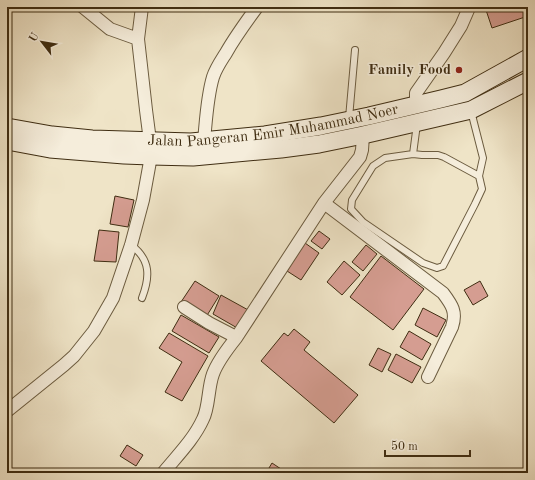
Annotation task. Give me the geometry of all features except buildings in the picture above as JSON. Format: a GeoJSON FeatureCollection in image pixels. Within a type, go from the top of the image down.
{"type":"FeatureCollection","features":[{"type":"Feature","properties":{"kind":"main road","name":"Jalan Pangeran Emir Muhammad Noer"},"geometry":{"type":"LineString","coordinates":[[196,147],[321,126],[441,100],[468,102],[528,58]]}},
{"type":"Feature","properties":{"kind":"main road","name":"Jalan Pangeran Emir Muhammad Noer"},"geometry":{"type":"LineString","coordinates":[[7,127],[51,142],[124,155],[151,149],[196,147],[281,149],[332,141],[417,123],[528,80]]}},
{"type":"Feature","properties":{"kind":"main road"},"geometry":{"type":"LineString","coordinates":[[330,124],[332,141]]}},
{"type":"Feature","properties":{"kind":"main road","name":"Jalan Pangeran Emir Muhammad Noer"},"geometry":{"type":"LineString","coordinates":[[7,141],[51,142]]}},
{"type":"Feature","properties":{"kind":"street"},"geometry":{"type":"LineString","coordinates":[[83,7],[110,29],[138,40]]}},
{"type":"Feature","properties":{"kind":"street"},"geometry":{"type":"LineString","coordinates":[[7,411],[74,356],[94,331],[113,298],[131,246],[143,200],[151,149],[138,40],[142,7]]}},
{"type":"Feature","properties":{"kind":"street"},"geometry":{"type":"LineString","coordinates":[[196,147],[217,66],[257,7]]}},
{"type":"Feature","properties":{"kind":"street"},"geometry":{"type":"LineString","coordinates":[[416,105],[416,93],[457,33],[468,10],[467,7]]}},
{"type":"Feature","properties":{"kind":"street"},"geometry":{"type":"LineString","coordinates":[[163,473],[198,429],[204,418],[213,374],[223,356],[324,203],[360,157],[363,135]]}},
{"type":"Feature","properties":{"kind":"street"},"geometry":{"type":"LineString","coordinates":[[324,203],[444,293],[452,306],[454,311],[452,327],[428,377]]}},
{"type":"Feature","properties":{"kind":"street"},"geometry":{"type":"LineString","coordinates":[[184,307],[209,324],[236,337]]}},
{"type":"Feature","properties":{"kind":"lane"},"geometry":{"type":"LineString","coordinates":[[348,120],[355,50]]}},
{"type":"Feature","properties":{"kind":"lane"},"geometry":{"type":"LineString","coordinates":[[468,102],[484,158],[479,176],[482,189],[443,266],[438,268],[423,263],[363,222],[351,209],[352,200],[373,166],[385,158],[413,154],[422,156],[438,155],[479,176]]}},
{"type":"Feature","properties":{"kind":"lane"},"geometry":{"type":"LineString","coordinates":[[413,154],[417,123]]}},
{"type":"Feature","properties":{"kind":"lane"},"geometry":{"type":"LineString","coordinates":[[131,246],[139,251],[147,268],[145,288],[142,298]]}},
{"type":"Feature","properties":{"kind":"place","name":"Family Food"},"geometry":{"type":"Point","coordinates":[459,70]}}]}
